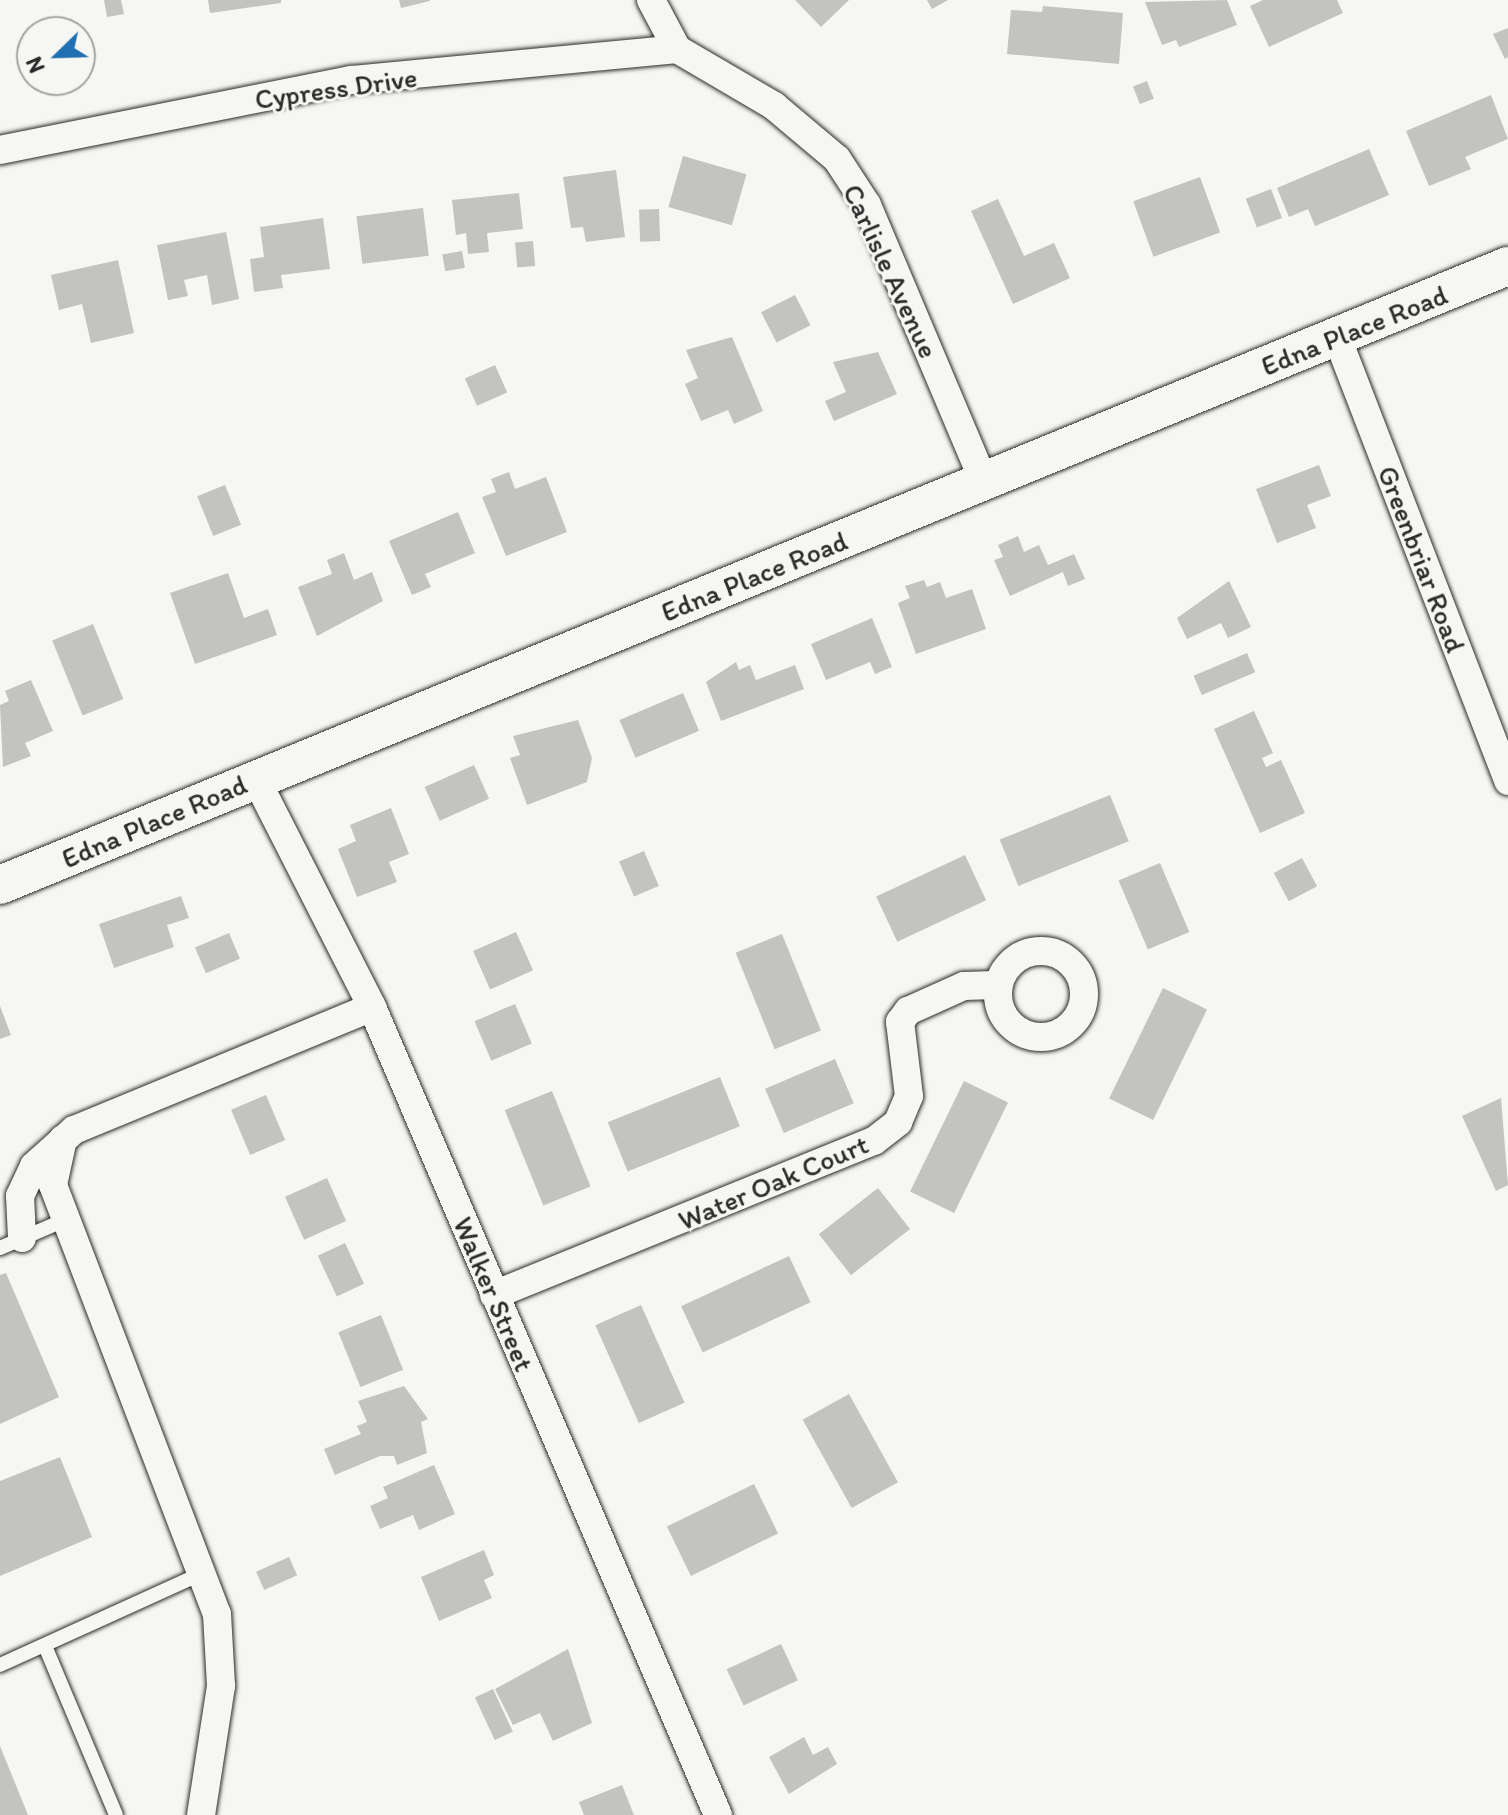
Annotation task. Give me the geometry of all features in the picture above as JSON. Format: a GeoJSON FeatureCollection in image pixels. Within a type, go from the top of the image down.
{"type":"FeatureCollection","features":[{"type":"Feature","properties":{"kind":"street"},"geometry":{"type":"LineString","coordinates":[[651,0],[677,49]]}},
{"type":"Feature","properties":{"kind":"street","name":"Cypress Drive"},"geometry":{"type":"LineString","coordinates":[[0,150],[351,80],[677,49]]}},
{"type":"Feature","properties":{"kind":"street","name":"Carlisle Avenue"},"geometry":{"type":"LineString","coordinates":[[677,49],[774,106],[837,159],[867,205],[984,482]]}},
{"type":"Feature","properties":{"kind":"street","name":"Edna Place Road"},"geometry":{"type":"LineString","coordinates":[[0,885],[1508,266]]}},
{"type":"Feature","properties":{"kind":"street","name":"Greenbriar Road"},"geometry":{"type":"LineString","coordinates":[[1337,337],[1508,781]]}},
{"type":"Feature","properties":{"kind":"street","name":"Walker Street"},"geometry":{"type":"LineString","coordinates":[[256,779],[372,1007],[718,1815]]}},
{"type":"Feature","properties":{"kind":"street","name":"Water Oak Court"},"geometry":{"type":"LineString","coordinates":[[494,1295],[874,1141],[898,1122],[909,1096],[900,1022],[908,1011],[964,986],[995,985]]}},
{"type":"Feature","properties":{"kind":"street"},"geometry":{"type":"LineString","coordinates":[[11,1243],[20,1196],[34,1166],[63,1139],[372,1007]]}},
{"type":"Feature","properties":{"kind":"street"},"geometry":{"type":"LineString","coordinates":[[63,1139],[51,1170],[201,1574],[222,1653],[201,1815]]}},
{"type":"Feature","properties":{"kind":"lane"},"geometry":{"type":"LineString","coordinates":[[11,1243],[67,1219]]}},
{"type":"Feature","properties":{"kind":"lane"},"geometry":{"type":"LineString","coordinates":[[0,1665],[201,1574]]}},
{"type":"Feature","properties":{"kind":"lane"},"geometry":{"type":"LineString","coordinates":[[45,1646],[116,1815]]}},
{"type":"Feature","properties":{"kind":"building"},"geometry":{"type":"Polygon","coordinates":[[[104,0],[121,0],[124,14],[107,17],[104,0]]]}},
{"type":"Feature","properties":{"kind":"building"},"geometry":{"type":"Polygon","coordinates":[[[208,0],[281,0],[281,3],[210,13],[208,0]]]}},
{"type":"Feature","properties":{"kind":"building"},"geometry":{"type":"Polygon","coordinates":[[[399,0],[430,0],[430,1],[401,8],[399,0]]]}},
{"type":"Feature","properties":{"kind":"building"},"geometry":{"type":"Polygon","coordinates":[[[795,0],[849,0],[821,27],[795,0]]]}},
{"type":"Feature","properties":{"kind":"building"},"geometry":{"type":"Polygon","coordinates":[[[927,0],[948,0],[932,9],[927,0]]]}},
{"type":"Feature","properties":{"kind":"building"},"geometry":{"type":"Polygon","coordinates":[[[1227,0],[1237,25],[1179,47],[1176,40],[1162,45],[1145,2],[1227,0]]]}},
{"type":"Feature","properties":{"kind":"building"},"geometry":{"type":"Polygon","coordinates":[[[1263,0],[1337,0],[1343,13],[1269,47],[1250,6],[1263,0]]]}},
{"type":"Feature","properties":{"kind":"building"},"geometry":{"type":"Polygon","coordinates":[[[1043,6],[1123,13],[1119,64],[1007,54],[1011,10],[1042,12],[1043,6]]]}},
{"type":"Feature","properties":{"kind":"building"},"geometry":{"type":"Polygon","coordinates":[[[1508,28],[1508,57],[1505,59],[1493,34],[1508,28]]]}},
{"type":"Feature","properties":{"kind":"building"},"geometry":{"type":"Polygon","coordinates":[[[1147,81],[1154,99],[1140,104],[1133,86],[1147,81]]]}},
{"type":"Feature","properties":{"kind":"building"},"geometry":{"type":"Polygon","coordinates":[[[1491,95],[1508,139],[1465,157],[1471,169],[1429,186],[1406,131],[1491,95]]]}},
{"type":"Feature","properties":{"kind":"building"},"geometry":{"type":"Polygon","coordinates":[[[1369,149],[1389,195],[1315,226],[1308,209],[1289,217],[1277,188],[1369,149]]]}},
{"type":"Feature","properties":{"kind":"building"},"geometry":{"type":"Polygon","coordinates":[[[683,156],[746,174],[732,225],[668,207],[683,156]]]}},
{"type":"Feature","properties":{"kind":"building"},"geometry":{"type":"Polygon","coordinates":[[[616,170],[625,237],[586,242],[583,227],[571,228],[563,177],[616,170]]]}},
{"type":"Feature","properties":{"kind":"building"},"geometry":{"type":"Polygon","coordinates":[[[1200,177],[1220,232],[1153,257],[1133,201],[1200,177]]]}},
{"type":"Feature","properties":{"kind":"building"},"geometry":{"type":"Polygon","coordinates":[[[1271,189],[1282,218],[1257,228],[1246,199],[1271,189]]]}},
{"type":"Feature","properties":{"kind":"building"},"geometry":{"type":"Polygon","coordinates":[[[519,193],[523,229],[487,233],[489,252],[468,254],[466,233],[456,235],[452,200],[519,193]]]}},
{"type":"Feature","properties":{"kind":"building"},"geometry":{"type":"Polygon","coordinates":[[[998,199],[1024,256],[1054,243],[1070,278],[1013,304],[971,211],[998,199]]]}},
{"type":"Feature","properties":{"kind":"building"},"geometry":{"type":"Polygon","coordinates":[[[423,208],[429,256],[362,264],[356,216],[423,208]]]}},
{"type":"Feature","properties":{"kind":"building"},"geometry":{"type":"Polygon","coordinates":[[[659,209],[660,241],[640,242],[639,210],[659,209]]]}},
{"type":"Feature","properties":{"kind":"building"},"geometry":{"type":"Polygon","coordinates":[[[323,218],[330,269],[281,275],[283,288],[254,292],[250,259],[264,257],[260,227],[323,218]]]}},
{"type":"Feature","properties":{"kind":"building"},"geometry":{"type":"Polygon","coordinates":[[[226,232],[239,299],[212,305],[207,275],[184,280],[188,296],[168,300],[157,245],[226,232]]]}},
{"type":"Feature","properties":{"kind":"building"},"geometry":{"type":"Polygon","coordinates":[[[533,241],[535,266],[517,267],[515,243],[533,241]]]}},
{"type":"Feature","properties":{"kind":"building"},"geometry":{"type":"Polygon","coordinates":[[[462,251],[465,268],[445,271],[442,254],[462,251]]]}},
{"type":"Feature","properties":{"kind":"building"},"geometry":{"type":"Polygon","coordinates":[[[118,260],[134,333],[91,343],[82,304],[59,310],[51,275],[118,260]]]}},
{"type":"Feature","properties":{"kind":"building"},"geometry":{"type":"Polygon","coordinates":[[[795,295],[810,325],[777,343],[761,312],[795,295]]]}},
{"type":"Feature","properties":{"kind":"building"},"geometry":{"type":"Polygon","coordinates":[[[732,337],[763,411],[734,424],[728,410],[701,421],[685,384],[698,378],[686,350],[732,337]]]}},
{"type":"Feature","properties":{"kind":"building"},"geometry":{"type":"Polygon","coordinates":[[[878,352],[897,394],[834,421],[825,401],[846,392],[833,362],[878,352]]]}},
{"type":"Feature","properties":{"kind":"building"},"geometry":{"type":"Polygon","coordinates":[[[495,365],[507,392],[477,406],[465,378],[495,365]]]}},
{"type":"Feature","properties":{"kind":"building"},"geometry":{"type":"Polygon","coordinates":[[[1319,465],[1331,496],[1307,505],[1316,528],[1277,543],[1256,489],[1319,465]]]}},
{"type":"Feature","properties":{"kind":"building"},"geometry":{"type":"Polygon","coordinates":[[[509,472],[515,489],[546,477],[567,532],[506,556],[482,497],[496,492],[491,479],[509,472]]]}},
{"type":"Feature","properties":{"kind":"building"},"geometry":{"type":"Polygon","coordinates":[[[225,485],[241,525],[213,536],[197,496],[225,485]]]}},
{"type":"Feature","properties":{"kind":"building"},"geometry":{"type":"Polygon","coordinates":[[[458,512],[475,553],[425,574],[431,587],[412,595],[389,541],[458,512]]]}},
{"type":"Feature","properties":{"kind":"building"},"geometry":{"type":"Polygon","coordinates":[[[1018,536],[1024,552],[1039,545],[1048,565],[1074,554],[1085,579],[1068,586],[1063,572],[1010,596],[994,560],[1003,557],[998,545],[1018,536]]]}},
{"type":"Feature","properties":{"kind":"building"},"geometry":{"type":"Polygon","coordinates":[[[344,553],[354,580],[372,572],[383,601],[317,636],[298,587],[332,574],[327,560],[344,553]]]}},
{"type":"Feature","properties":{"kind":"building"},"geometry":{"type":"Polygon","coordinates":[[[228,573],[244,618],[268,609],[277,635],[195,664],[170,593],[228,573]]]}},
{"type":"Feature","properties":{"kind":"building"},"geometry":{"type":"Polygon","coordinates":[[[924,580],[927,587],[940,582],[946,598],[972,589],[986,629],[916,654],[898,603],[910,598],[905,586],[924,580]]]}},
{"type":"Feature","properties":{"kind":"building"},"geometry":{"type":"Polygon","coordinates":[[[1229,581],[1251,627],[1228,638],[1221,623],[1187,639],[1177,618],[1229,581]]]}},
{"type":"Feature","properties":{"kind":"building"},"geometry":{"type":"Polygon","coordinates":[[[872,618],[892,667],[875,674],[870,662],[826,680],[811,644],[872,618]]]}},
{"type":"Feature","properties":{"kind":"building"},"geometry":{"type":"Polygon","coordinates":[[[93,624],[123,699],[83,716],[52,640],[93,624]]]}},
{"type":"Feature","properties":{"kind":"building"},"geometry":{"type":"Polygon","coordinates":[[[1247,653],[1255,672],[1202,695],[1194,676],[1247,653]]]}},
{"type":"Feature","properties":{"kind":"building"},"geometry":{"type":"Polygon","coordinates":[[[736,662],[739,670],[750,665],[756,680],[795,665],[804,689],[721,721],[706,682],[736,662]]]}},
{"type":"Feature","properties":{"kind":"building"},"geometry":{"type":"Polygon","coordinates":[[[31,680],[53,731],[25,743],[31,756],[3,767],[0,705],[9,701],[5,691],[31,680]]]}},
{"type":"Feature","properties":{"kind":"building"},"geometry":{"type":"Polygon","coordinates":[[[683,693],[699,731],[636,758],[619,720],[683,693]]]}},
{"type":"Feature","properties":{"kind":"building"},"geometry":{"type":"Polygon","coordinates":[[[1254,711],[1273,753],[1262,758],[1266,767],[1281,760],[1305,813],[1260,833],[1214,729],[1254,711]]]}},
{"type":"Feature","properties":{"kind":"building"},"geometry":{"type":"Polygon","coordinates":[[[578,720],[592,758],[587,782],[527,805],[510,758],[520,755],[513,736],[578,720]]]}},
{"type":"Feature","properties":{"kind":"building"},"geometry":{"type":"Polygon","coordinates":[[[474,765],[489,799],[440,821],[425,787],[474,765]]]}},
{"type":"Feature","properties":{"kind":"building"},"geometry":{"type":"Polygon","coordinates":[[[1110,795],[1129,841],[1018,886],[1000,840],[1110,795]]]}},
{"type":"Feature","properties":{"kind":"building"},"geometry":{"type":"Polygon","coordinates":[[[391,808],[409,854],[389,862],[397,882],[357,897],[338,849],[356,841],[350,825],[391,808]]]}},
{"type":"Feature","properties":{"kind":"building"},"geometry":{"type":"Polygon","coordinates":[[[644,851],[659,886],[634,897],[619,862],[644,851]]]}},
{"type":"Feature","properties":{"kind":"building"},"geometry":{"type":"Polygon","coordinates":[[[965,855],[986,900],[897,942],[876,896],[965,855]]]}},
{"type":"Feature","properties":{"kind":"building"},"geometry":{"type":"Polygon","coordinates":[[[1302,858],[1317,886],[1289,901],[1274,873],[1302,858]]]}},
{"type":"Feature","properties":{"kind":"building"},"geometry":{"type":"Polygon","coordinates":[[[1160,863],[1189,932],[1148,950],[1119,881],[1160,863]]]}},
{"type":"Feature","properties":{"kind":"building"},"geometry":{"type":"Polygon","coordinates":[[[181,896],[189,918],[167,925],[174,947],[114,968],[99,924],[181,896]]]}},
{"type":"Feature","properties":{"kind":"building"},"geometry":{"type":"Polygon","coordinates":[[[516,932],[533,970],[490,989],[473,951],[516,932]]]}},
{"type":"Feature","properties":{"kind":"building"},"geometry":{"type":"Polygon","coordinates":[[[229,933],[240,959],[206,973],[195,947],[229,933]]]}},
{"type":"Feature","properties":{"kind":"building"},"geometry":{"type":"Polygon","coordinates":[[[782,934],[821,1030],[775,1049],[736,953],[782,934]]]}},
{"type":"Feature","properties":{"kind":"building"},"geometry":{"type":"Polygon","coordinates":[[[1163,988],[1207,1009],[1153,1120],[1109,1099],[1163,988]]]}},
{"type":"Feature","properties":{"kind":"building"},"geometry":{"type":"Polygon","coordinates":[[[515,1004],[532,1044],[491,1061],[474,1021],[515,1004]]]}},
{"type":"Feature","properties":{"kind":"building"},"geometry":{"type":"Polygon","coordinates":[[[0,1006],[11,1035],[0,1039],[0,1006]]]}},
{"type":"Feature","properties":{"kind":"building"},"geometry":{"type":"Polygon","coordinates":[[[835,1059],[854,1103],[784,1133],[765,1089],[835,1059]]]}},
{"type":"Feature","properties":{"kind":"building"},"geometry":{"type":"Polygon","coordinates":[[[720,1077],[740,1126],[628,1171],[608,1122],[720,1077]]]}},
{"type":"Feature","properties":{"kind":"building"},"geometry":{"type":"Polygon","coordinates":[[[964,1081],[1008,1102],[954,1213],[910,1192],[964,1081]]]}},
{"type":"Feature","properties":{"kind":"building"},"geometry":{"type":"Polygon","coordinates":[[[552,1091],[591,1186],[543,1206],[505,1110],[552,1091]]]}},
{"type":"Feature","properties":{"kind":"building"},"geometry":{"type":"Polygon","coordinates":[[[266,1095],[285,1140],[250,1155],[231,1110],[266,1095]]]}},
{"type":"Feature","properties":{"kind":"building"},"geometry":{"type":"Polygon","coordinates":[[[1501,1098],[1508,1185],[1496,1191],[1462,1116],[1501,1098]]]}},
{"type":"Feature","properties":{"kind":"building"},"geometry":{"type":"Polygon","coordinates":[[[327,1178],[346,1221],[304,1240],[285,1197],[327,1178]]]}},
{"type":"Feature","properties":{"kind":"building"},"geometry":{"type":"Polygon","coordinates":[[[878,1188],[910,1229],[851,1275],[819,1234],[878,1188]]]}},
{"type":"Feature","properties":{"kind":"building"},"geometry":{"type":"Polygon","coordinates":[[[345,1243],[364,1284],[337,1296],[318,1256],[345,1243]]]}},
{"type":"Feature","properties":{"kind":"building"},"geometry":{"type":"Polygon","coordinates":[[[789,1256],[811,1302],[703,1353],[681,1306],[789,1256]]]}},
{"type":"Feature","properties":{"kind":"building"},"geometry":{"type":"Polygon","coordinates":[[[6,1273],[59,1397],[0,1424],[0,1275],[6,1273]]]}},
{"type":"Feature","properties":{"kind":"building"},"geometry":{"type":"Polygon","coordinates":[[[641,1305],[685,1403],[639,1423],[595,1325],[641,1305]]]}},
{"type":"Feature","properties":{"kind":"building"},"geometry":{"type":"Polygon","coordinates":[[[381,1315],[403,1370],[360,1387],[338,1332],[381,1315]]]}},
{"type":"Feature","properties":{"kind":"building"},"geometry":{"type":"Polygon","coordinates":[[[404,1386],[428,1419],[421,1422],[427,1453],[397,1465],[394,1456],[380,1456],[335,1475],[324,1449],[361,1434],[357,1426],[367,1422],[358,1401],[404,1386]]]}},
{"type":"Feature","properties":{"kind":"building"},"geometry":{"type":"Polygon","coordinates":[[[849,1394],[898,1482],[852,1508],[803,1420],[849,1394]]]}},
{"type":"Feature","properties":{"kind":"building"},"geometry":{"type":"Polygon","coordinates":[[[60,1457],[92,1537],[0,1576],[0,1481],[60,1457]]]}},
{"type":"Feature","properties":{"kind":"building"},"geometry":{"type":"Polygon","coordinates":[[[434,1465],[455,1514],[419,1530],[413,1515],[380,1529],[370,1506],[388,1498],[383,1487],[434,1465]]]}},
{"type":"Feature","properties":{"kind":"building"},"geometry":{"type":"Polygon","coordinates":[[[754,1484],[778,1533],[691,1576],[667,1527],[754,1484]]]}},
{"type":"Feature","properties":{"kind":"building"},"geometry":{"type":"Polygon","coordinates":[[[484,1550],[494,1575],[484,1580],[492,1598],[439,1621],[421,1577],[484,1550]]]}},
{"type":"Feature","properties":{"kind":"building"},"geometry":{"type":"Polygon","coordinates":[[[289,1557],[297,1575],[264,1590],[256,1572],[289,1557]]]}},
{"type":"Feature","properties":{"kind":"building"},"geometry":{"type":"Polygon","coordinates":[[[781,1644],[798,1680],[744,1706],[727,1669],[781,1644]]]}},
{"type":"Feature","properties":{"kind":"building"},"geometry":{"type":"Polygon","coordinates":[[[568,1649],[592,1723],[553,1741],[540,1713],[513,1725],[495,1689],[568,1649]]]}},
{"type":"Feature","properties":{"kind":"building"},"geometry":{"type":"Polygon","coordinates":[[[493,1689],[513,1732],[495,1740],[475,1697],[493,1689]]]}},
{"type":"Feature","properties":{"kind":"building"},"geometry":{"type":"Polygon","coordinates":[[[804,1737],[813,1755],[828,1747],[837,1764],[789,1794],[769,1757],[804,1737]]]}},
{"type":"Feature","properties":{"kind":"building"},"geometry":{"type":"Polygon","coordinates":[[[0,1746],[28,1815],[0,1815],[0,1746]]]}},
{"type":"Feature","properties":{"kind":"building"},"geometry":{"type":"Polygon","coordinates":[[[622,1785],[634,1815],[584,1815],[579,1802],[622,1785]]]}}]}
